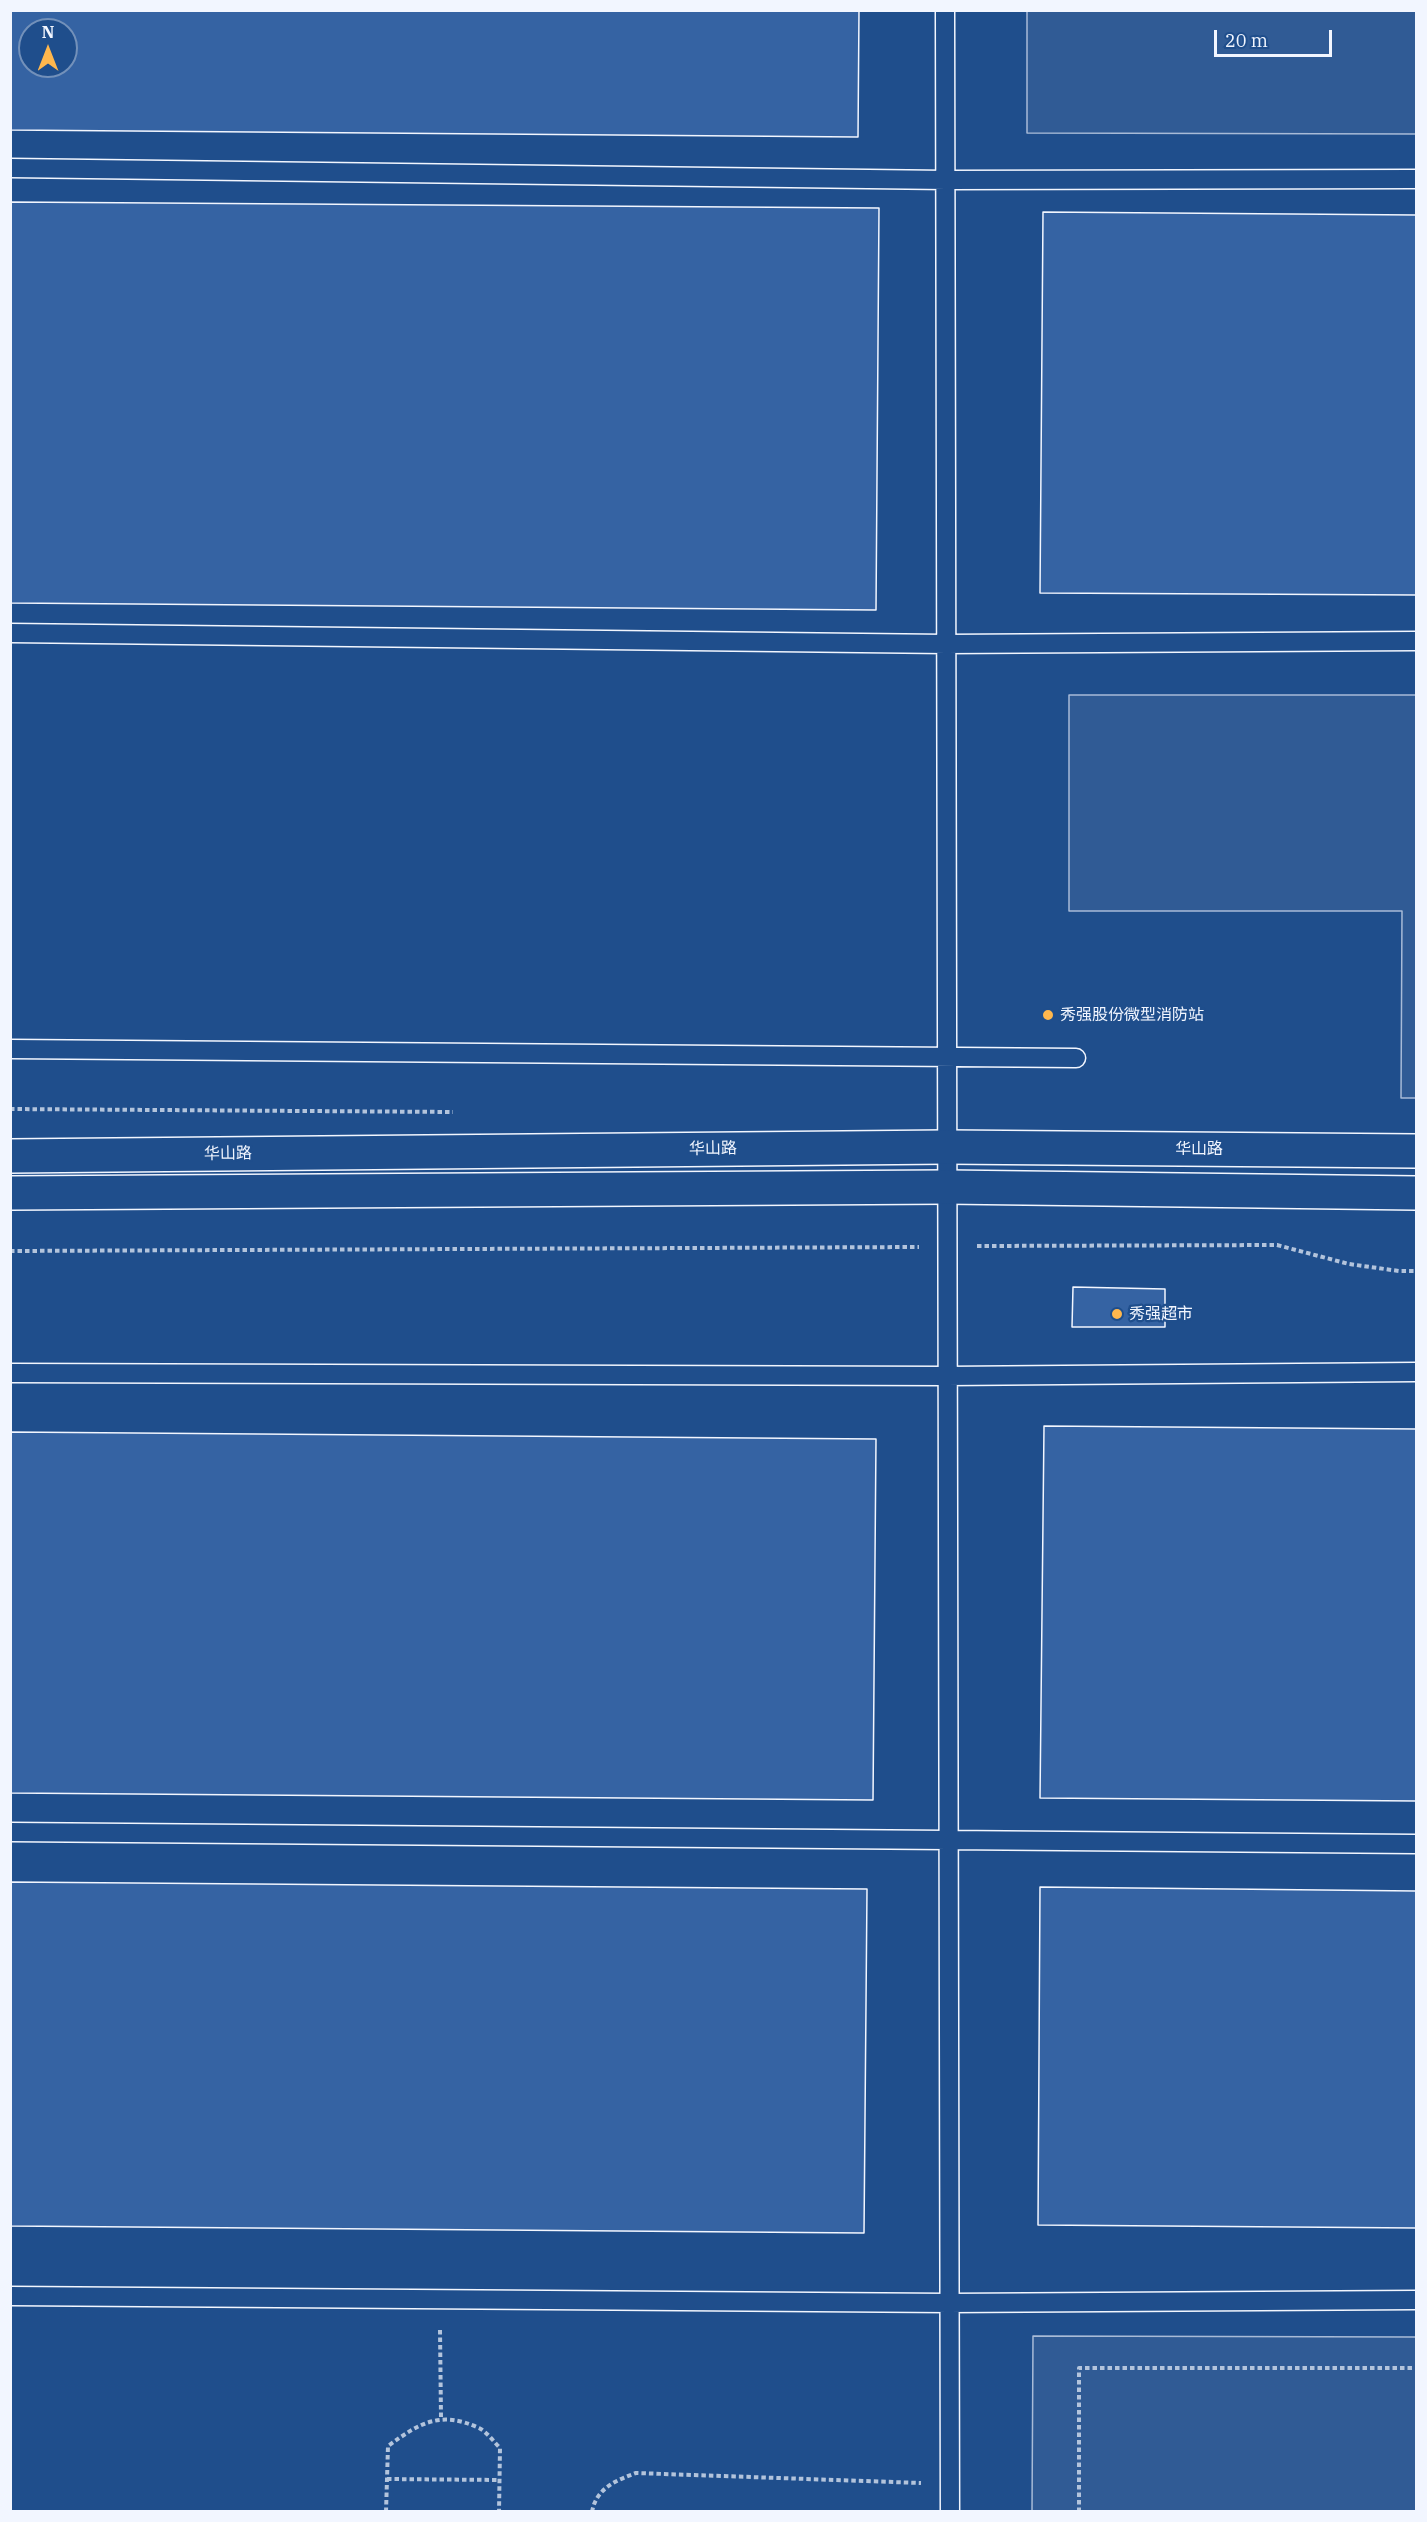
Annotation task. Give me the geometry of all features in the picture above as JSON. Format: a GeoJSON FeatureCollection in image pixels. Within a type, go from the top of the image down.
{"type":"FeatureCollection","features":[{"type":"Feature","properties":{"kind":"street","name":"华山路"},"geometry":{"type":"LineString","coordinates":[[10,1156],[947,1147],[1416,1151]]}},
{"type":"Feature","properties":{"kind":"street"},"geometry":{"type":"LineString","coordinates":[[10,1193],[947,1187],[1416,1193]]}},
{"type":"Feature","properties":{"kind":"lane"},"geometry":{"type":"LineString","coordinates":[[945,10],[950,2511]]}},
{"type":"Feature","properties":{"kind":"lane"},"geometry":{"type":"LineString","coordinates":[[10,168],[946,180],[1416,179]]}},
{"type":"Feature","properties":{"kind":"lane"},"geometry":{"type":"LineString","coordinates":[[10,633],[946,644],[1416,640]]}},
{"type":"Feature","properties":{"kind":"lane"},"geometry":{"type":"LineString","coordinates":[[10,1049],[1076,1058]]}},
{"type":"Feature","properties":{"kind":"lane"},"geometry":{"type":"LineString","coordinates":[[10,1373],[947,1376],[1416,1372]]}},
{"type":"Feature","properties":{"kind":"lane"},"geometry":{"type":"LineString","coordinates":[[10,1832],[1416,1844]]}},
{"type":"Feature","properties":{"kind":"lane"},"geometry":{"type":"LineString","coordinates":[[10,2296],[949,2303],[1416,2300]]}},
{"type":"Feature","properties":{"kind":"path"},"geometry":{"type":"LineString","coordinates":[[10,1251],[1276,1245],[1349,1264],[1416,1271]]}},
{"type":"Feature","properties":{"kind":"path"},"geometry":{"type":"LineString","coordinates":[[440,2299],[441,2418]]}},
{"type":"Feature","properties":{"kind":"path"},"geometry":{"type":"LineString","coordinates":[[1079,2511],[1079,2368],[1416,2368]]}},
{"type":"Feature","properties":{"kind":"path"},"geometry":{"type":"LineString","coordinates":[[387,2511],[388,2446],[409,2431],[441,2418],[481,2429],[500,2448],[499,2511]]}},
{"type":"Feature","properties":{"kind":"path"},"geometry":{"type":"LineString","coordinates":[[592,2511],[593,2505],[609,2483],[636,2473],[950,2484]]}},
{"type":"Feature","properties":{"kind":"path"},"geometry":{"type":"LineString","coordinates":[[387,2479],[499,2480]]}},
{"type":"Feature","properties":{"kind":"shaded area"},"geometry":{"type":"Polygon","coordinates":[[[1027,11],[1416,11],[1416,134],[1027,133],[1027,11]]]}},
{"type":"Feature","properties":{"kind":"shaded area"},"geometry":{"type":"Polygon","coordinates":[[[1069,695],[1416,695],[1416,1098],[1401,1098],[1402,911],[1069,911],[1069,695]]]}},
{"type":"Feature","properties":{"kind":"shaded area"},"geometry":{"type":"Polygon","coordinates":[[[1033,2336],[1416,2337],[1416,2511],[1032,2511],[1033,2336]]]}},
{"type":"Feature","properties":{"kind":"building"},"geometry":{"type":"Polygon","coordinates":[[[10,10],[859,10],[858,137],[10,130],[10,10]]]}},
{"type":"Feature","properties":{"kind":"building"},"geometry":{"type":"Polygon","coordinates":[[[10,202],[879,208],[876,610],[10,603],[10,202]]]}},
{"type":"Feature","properties":{"kind":"building"},"geometry":{"type":"Polygon","coordinates":[[[1043,212],[1416,215],[1416,595],[1040,593],[1043,212]]]}},
{"type":"Feature","properties":{"kind":"building"},"geometry":{"type":"Polygon","coordinates":[[[1073,1287],[1165,1289],[1165,1327],[1072,1327],[1073,1287]]]}},
{"type":"Feature","properties":{"kind":"building"},"geometry":{"type":"Polygon","coordinates":[[[1044,1426],[1416,1429],[1416,1801],[1040,1798],[1044,1426]]]}},
{"type":"Feature","properties":{"kind":"building"},"geometry":{"type":"Polygon","coordinates":[[[10,1432],[876,1439],[873,1800],[10,1793],[10,1432]]]}},
{"type":"Feature","properties":{"kind":"building"},"geometry":{"type":"Polygon","coordinates":[[[10,1882],[867,1889],[864,2233],[10,2226],[10,1882]]]}},
{"type":"Feature","properties":{"kind":"building"},"geometry":{"type":"Polygon","coordinates":[[[1040,1887],[1416,1891],[1416,2228],[1038,2225],[1040,1887]]]}},
{"type":"Feature","properties":{"kind":"place","name":"秀强股份微型消防站"},"geometry":{"type":"Point","coordinates":[1048,1015]}},
{"type":"Feature","properties":{"kind":"place","name":"秀强超市"},"geometry":{"type":"Point","coordinates":[1117,1314]}}]}
